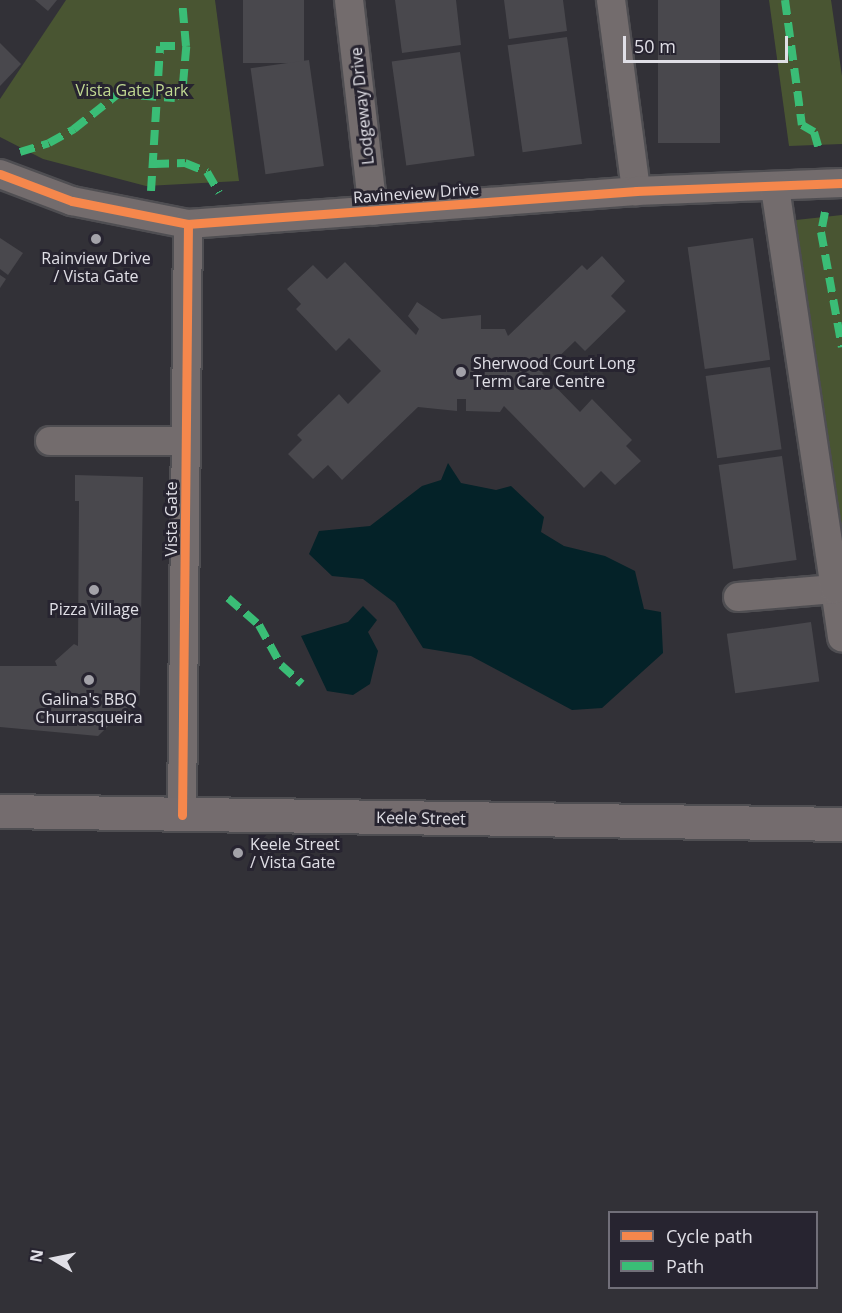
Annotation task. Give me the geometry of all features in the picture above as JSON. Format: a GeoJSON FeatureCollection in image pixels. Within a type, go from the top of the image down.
{"type":"FeatureCollection","features":[{"type":"Feature","properties":{"kind":"main road","name":"Keele Street"},"geometry":{"type":"LineString","coordinates":[[0,811],[842,824]]}},
{"type":"Feature","properties":{"kind":"street","name":"Lodgeway Drive"},"geometry":{"type":"LineString","coordinates":[[350,0],[373,211]]}},
{"type":"Feature","properties":{"kind":"street"},"geometry":{"type":"LineString","coordinates":[[611,0],[636,191]]}},
{"type":"Feature","properties":{"kind":"street","name":"Ravineview Drive"},"geometry":{"type":"LineString","coordinates":[[0,174],[72,201],[188,224],[636,191],[775,188],[842,183]]}},
{"type":"Feature","properties":{"kind":"street"},"geometry":{"type":"LineString","coordinates":[[775,188],[842,638]]}},
{"type":"Feature","properties":{"kind":"street","name":"Vista Gate"},"geometry":{"type":"LineString","coordinates":[[182,815],[188,224]]}},
{"type":"Feature","properties":{"kind":"street"},"geometry":{"type":"LineString","coordinates":[[50,441],[186,441]]}},
{"type":"Feature","properties":{"kind":"street"},"geometry":{"type":"LineString","coordinates":[[738,597],[835,589]]}},
{"type":"Feature","properties":{"kind":"green space","name":"Vista Gate Park"},"geometry":{"type":"Polygon","coordinates":[[[66,0],[215,0],[239,181],[146,186],[43,159],[0,137],[0,99],[66,0]]]}},
{"type":"Feature","properties":{"kind":"green space"},"geometry":{"type":"Polygon","coordinates":[[[769,0],[831,0],[842,76],[842,144],[789,146],[769,0]]]}},
{"type":"Feature","properties":{"kind":"green space"},"geometry":{"type":"Polygon","coordinates":[[[842,215],[842,588],[796,220],[842,215]]]}},
{"type":"Feature","properties":{"kind":"water"},"geometry":{"type":"Polygon","coordinates":[[[448,463],[461,483],[496,490],[511,486],[544,517],[541,532],[564,546],[605,556],[635,571],[644,609],[661,612],[663,653],[602,708],[572,710],[471,656],[423,648],[395,603],[363,579],[332,576],[309,554],[319,531],[370,526],[422,486],[441,480],[448,463]]]}},
{"type":"Feature","properties":{"kind":"water"},"geometry":{"type":"Polygon","coordinates":[[[363,606],[377,620],[368,632],[378,651],[370,684],[353,695],[327,691],[301,636],[348,622],[363,606]]]}},
{"type":"Feature","properties":{"kind":"building"},"geometry":{"type":"Polygon","coordinates":[[[35,0],[57,0],[48,11],[35,0]]]}},
{"type":"Feature","properties":{"kind":"building"},"geometry":{"type":"Polygon","coordinates":[[[243,0],[304,0],[304,63],[243,63],[243,0]]]}},
{"type":"Feature","properties":{"kind":"building"},"geometry":{"type":"Polygon","coordinates":[[[395,0],[456,0],[461,45],[402,53],[395,0]]]}},
{"type":"Feature","properties":{"kind":"building"},"geometry":{"type":"Polygon","coordinates":[[[504,0],[563,0],[567,31],[509,39],[504,0]]]}},
{"type":"Feature","properties":{"kind":"building"},"geometry":{"type":"Polygon","coordinates":[[[658,0],[720,0],[720,143],[658,143],[658,0]]]}},
{"type":"Feature","properties":{"kind":"building"},"geometry":{"type":"Polygon","coordinates":[[[567,37],[582,144],[523,152],[508,45],[567,37]]]}},
{"type":"Feature","properties":{"kind":"building"},"geometry":{"type":"Polygon","coordinates":[[[0,43],[21,64],[0,86],[0,43]]]}},
{"type":"Feature","properties":{"kind":"building"},"geometry":{"type":"Polygon","coordinates":[[[460,52],[475,156],[406,166],[392,62],[460,52]]]}},
{"type":"Feature","properties":{"kind":"building"},"geometry":{"type":"Polygon","coordinates":[[[309,60],[324,166],[265,174],[251,68],[309,60]]]}},
{"type":"Feature","properties":{"kind":"building"},"geometry":{"type":"Polygon","coordinates":[[[0,238],[23,253],[8,275],[0,269],[0,238]]]}},
{"type":"Feature","properties":{"kind":"building"},"geometry":{"type":"Polygon","coordinates":[[[753,238],[770,360],[705,369],[688,247],[753,238]]]}},
{"type":"Feature","properties":{"kind":"building","name":"Sherwood Court Long Term Care Centre"},"geometry":{"type":"Polygon","coordinates":[[[602,256],[625,281],[611,296],[626,311],[585,351],[575,341],[542,373],[580,412],[592,399],[632,440],[626,446],[641,461],[615,485],[601,471],[584,488],[504,406],[500,412],[466,411],[466,399],[457,399],[457,411],[418,407],[342,480],[328,465],[313,479],[288,454],[302,440],[297,435],[339,394],[348,404],[381,371],[349,338],[336,351],[296,309],[301,304],[287,289],[313,265],[327,279],[345,262],[416,335],[419,329],[408,316],[417,302],[442,319],[481,315],[481,329],[505,329],[508,336],[582,265],[587,270],[602,256]]]}},
{"type":"Feature","properties":{"kind":"building"},"geometry":{"type":"Polygon","coordinates":[[[0,275],[6,279],[0,288],[0,275]]]}},
{"type":"Feature","properties":{"kind":"building"},"geometry":{"type":"Polygon","coordinates":[[[770,367],[782,449],[717,458],[706,376],[770,367]]]}},
{"type":"Feature","properties":{"kind":"building"},"geometry":{"type":"Polygon","coordinates":[[[782,456],[797,560],[733,569],[719,465],[782,456]]]}},
{"type":"Feature","properties":{"kind":"building"},"geometry":{"type":"Polygon","coordinates":[[[75,475],[143,477],[140,695],[98,736],[0,727],[0,666],[57,666],[55,661],[74,644],[78,646],[79,501],[75,501],[75,475]]]}},
{"type":"Feature","properties":{"kind":"building"},"geometry":{"type":"Polygon","coordinates":[[[811,622],[819,681],[735,693],[727,634],[811,622]]]}},
{"type":"Feature","properties":{"kind":"marked path"},"geometry":{"type":"LineString","coordinates":[[151,191],[160,46],[186,46],[182,0]]}},
{"type":"Feature","properties":{"kind":"marked path"},"geometry":{"type":"LineString","coordinates":[[785,0],[802,125],[814,132],[818,146]]}},
{"type":"Feature","properties":{"kind":"marked path"},"geometry":{"type":"LineString","coordinates":[[20,152],[49,143],[74,129],[118,94],[175,98],[183,84],[186,46]]}},
{"type":"Feature","properties":{"kind":"marked path"},"geometry":{"type":"LineString","coordinates":[[154,164],[185,163],[207,172],[219,193]]}},
{"type":"Feature","properties":{"kind":"marked path"},"geometry":{"type":"LineString","coordinates":[[825,212],[821,232],[842,347]]}},
{"type":"Feature","properties":{"kind":"marked path"},"geometry":{"type":"LineString","coordinates":[[228,598],[259,625],[281,665],[302,684]]}},
{"type":"Feature","properties":{"kind":"cycle path"},"geometry":{"type":"LineString","coordinates":[[0,174],[72,201],[188,224],[636,191],[842,183]]}},
{"type":"Feature","properties":{"kind":"cycle path"},"geometry":{"type":"LineString","coordinates":[[182,815],[188,224]]}},
{"type":"Feature","properties":{"kind":"place","name":"Rainview Drive / Vista Gate"},"geometry":{"type":"Point","coordinates":[96,239]}},
{"type":"Feature","properties":{"kind":"place","name":"Sherwood Court Long Term Care Centre"},"geometry":{"type":"Point","coordinates":[461,372]}},
{"type":"Feature","properties":{"kind":"place","name":"Pizza Village"},"geometry":{"type":"Point","coordinates":[94,590]}},
{"type":"Feature","properties":{"kind":"place","name":"Galina's BBQ Churrasqueira"},"geometry":{"type":"Point","coordinates":[89,680]}},
{"type":"Feature","properties":{"kind":"place","name":"Keele Street / Vista Gate"},"geometry":{"type":"Point","coordinates":[238,853]}}]}
